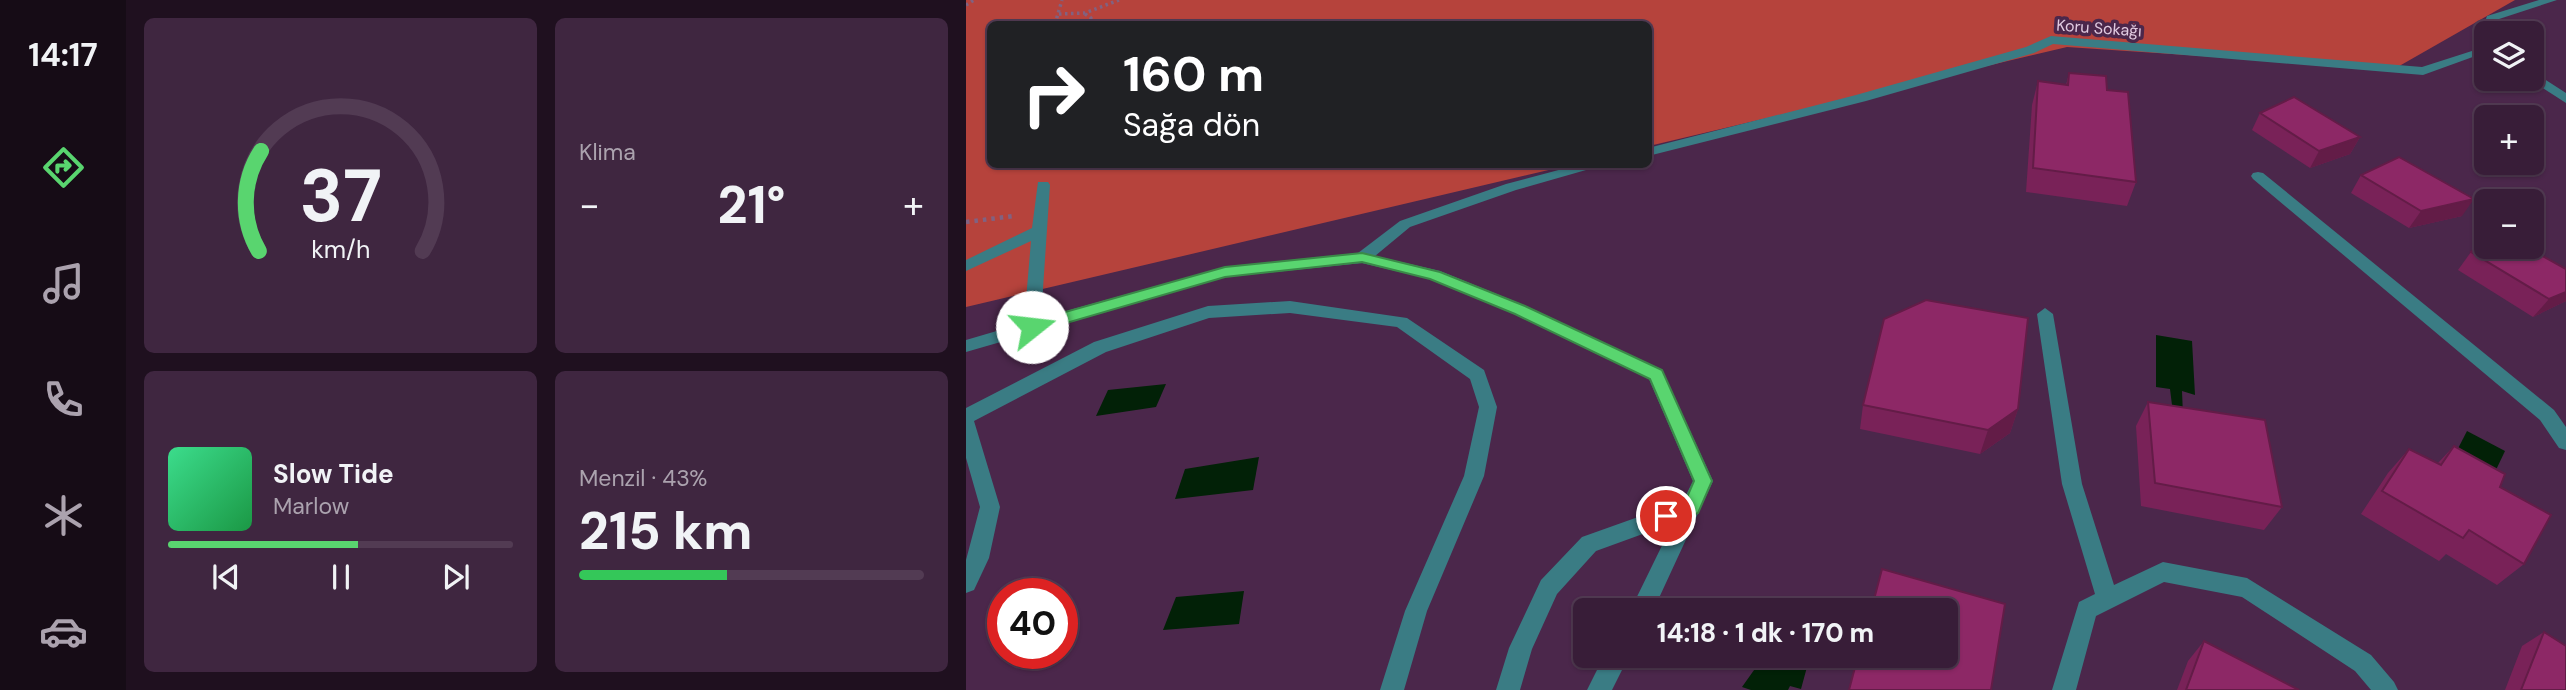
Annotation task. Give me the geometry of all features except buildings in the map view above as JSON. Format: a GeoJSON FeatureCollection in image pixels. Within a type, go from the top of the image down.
{"type":"FeatureCollection","features":[{"type":"Feature","properties":{"kind":"street"},"geometry":{"type":"LineString","coordinates":[[2490,21],[2491,18],[2551,0]]}},
{"type":"Feature","properties":{"kind":"street","name":"Koru Sokağı"},"geometry":{"type":"LineString","coordinates":[[1652,151],[1861,98],[2030,50],[2051,40],[2423,71],[2474,58]]}},
{"type":"Feature","properties":{"kind":"street"},"geometry":{"type":"LineString","coordinates":[[2544,83],[2566,99]]}},
{"type":"Feature","properties":{"kind":"street"},"geometry":{"type":"LineString","coordinates":[[1362,258],[1405,224],[1511,187],[1585,168]]}},
{"type":"Feature","properties":{"kind":"street"},"geometry":{"type":"LineString","coordinates":[[2258,176],[2547,415],[2566,442]]}},
{"type":"Feature","properties":{"kind":"street"},"geometry":{"type":"LineString","coordinates":[[1032,327],[1043,185]]}},
{"type":"Feature","properties":{"kind":"street"},"geometry":{"type":"LineString","coordinates":[[966,266],[1039,231]]}},
{"type":"Feature","properties":{"kind":"street"},"geometry":{"type":"LineString","coordinates":[[966,346],[1225,272],[1362,258],[1434,275],[1520,310],[1656,375],[1703,481],[1647,598]]}},
{"type":"Feature","properties":{"kind":"street"},"geometry":{"type":"LineString","coordinates":[[966,417],[1100,347],[1208,312],[1290,307],[1401,323],[1478,375],[1488,407],[1474,476],[1416,611],[1392,690]]}},
{"type":"Feature","properties":{"kind":"street"},"geometry":{"type":"LineString","coordinates":[[2045,314],[2072,484],[2108,599]]}},
{"type":"Feature","properties":{"kind":"street"},"geometry":{"type":"LineString","coordinates":[[966,424],[990,507],[978,558],[966,583]]}},
{"type":"Feature","properties":{"kind":"street"},"geometry":{"type":"LineString","coordinates":[[1508,690],[1521,648],[1549,587],[1589,544],[1692,507]]}},
{"type":"Feature","properties":{"kind":"street"},"geometry":{"type":"LineString","coordinates":[[2064,690],[2087,609],[2163,572],[2247,588],[2362,663],[2385,690]]}},
{"type":"Feature","properties":{"kind":"street"},"geometry":{"type":"LineString","coordinates":[[1599,690],[1611,668]]}},
{"type":"Feature","properties":{"kind":"path"},"geometry":{"type":"LineString","coordinates":[[966,5],[974,0]]}},
{"type":"Feature","properties":{"kind":"path"},"geometry":{"type":"LineString","coordinates":[[1056,21],[1062,0]]}},
{"type":"Feature","properties":{"kind":"path"},"geometry":{"type":"LineString","coordinates":[[1059,14],[1085,13],[1119,0]]}},
{"type":"Feature","properties":{"kind":"path"},"geometry":{"type":"LineString","coordinates":[[1085,13],[1091,18],[1090,21]]}},
{"type":"Feature","properties":{"kind":"path"},"geometry":{"type":"LineString","coordinates":[[966,222],[1041,212]]}},
{"type":"Feature","properties":{"kind":"shaded area"},"geometry":{"type":"Polygon","coordinates":[[[966,0],[2515,0],[2394,69],[2067,47],[1652,145],[1652,21],[987,21],[987,168],[1557,168],[966,307],[966,0]]]}},
{"type":"Feature","properties":{"kind":"shaded area"},"geometry":{"type":"Polygon","coordinates":[[[2156,335],[2192,341],[2195,395],[2182,391],[2183,416],[2173,413],[2170,389],[2156,387],[2156,335]]]}},
{"type":"Feature","properties":{"kind":"shaded area"},"geometry":{"type":"Polygon","coordinates":[[[1166,384],[1156,407],[1096,416],[1108,390],[1166,384]]]}},
{"type":"Feature","properties":{"kind":"shaded area"},"geometry":{"type":"Polygon","coordinates":[[[2467,431],[2505,451],[2485,493],[2447,470],[2467,431]]]}},
{"type":"Feature","properties":{"kind":"shaded area"},"geometry":{"type":"Polygon","coordinates":[[[1259,457],[1253,490],[1175,499],[1185,469],[1259,457]]]}},
{"type":"Feature","properties":{"kind":"shaded area"},"geometry":{"type":"Polygon","coordinates":[[[1244,591],[1239,624],[1163,630],[1176,597],[1244,591]]]}},
{"type":"Feature","properties":{"kind":"shaded area"},"geometry":{"type":"Polygon","coordinates":[[[1755,668],[1807,668],[1801,689],[1790,686],[1788,690],[1751,690],[1742,687],[1755,668]]]}},
{"type":"Feature","properties":{"kind":"route"},"geometry":{"type":"LineString","coordinates":[[1032,327],[1225,272],[1362,258],[1434,275],[1520,310],[1656,375],[1703,481],[1692,507],[1666,516]]}}]}
